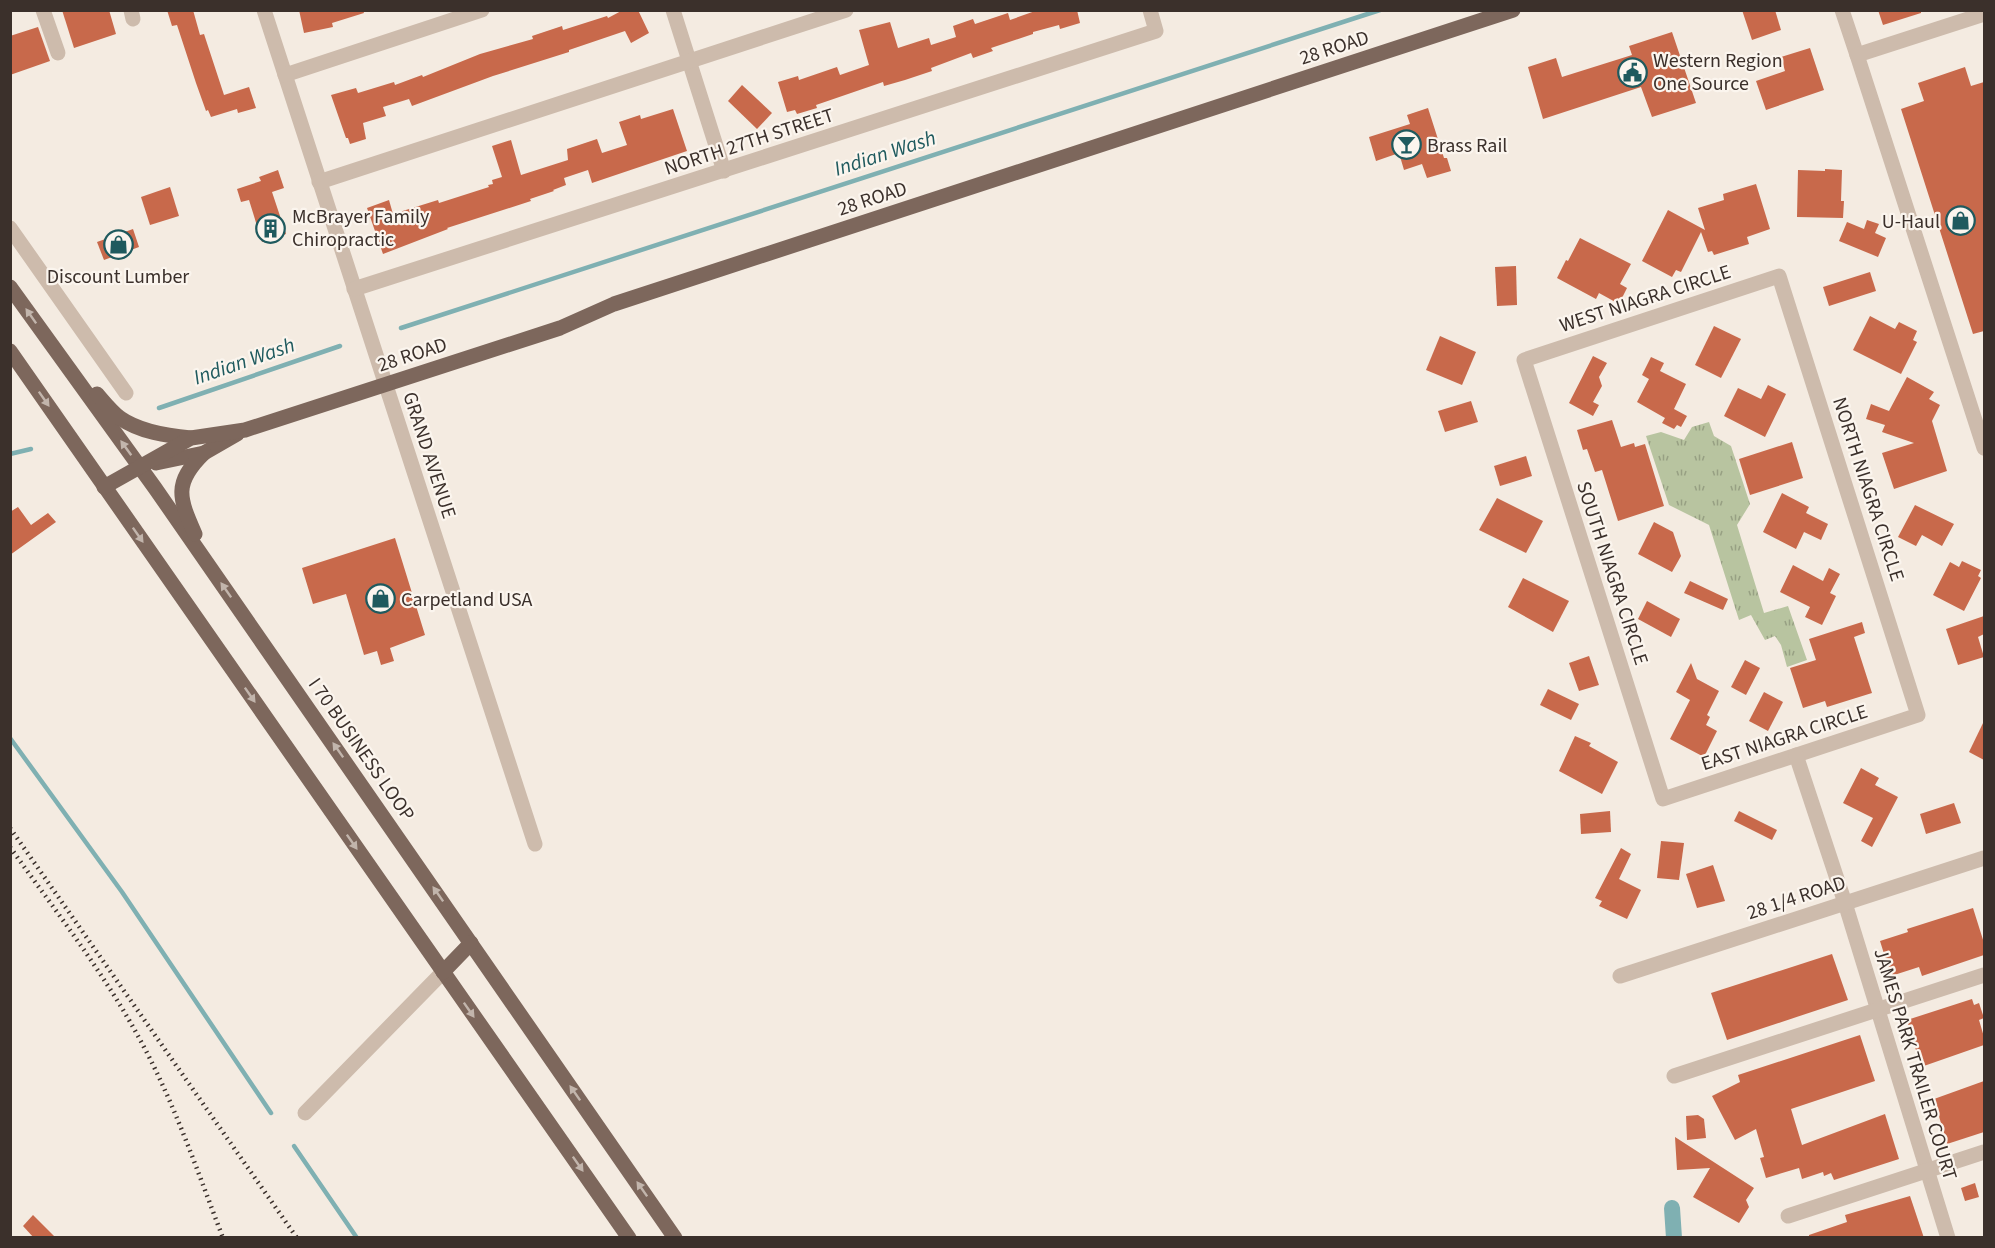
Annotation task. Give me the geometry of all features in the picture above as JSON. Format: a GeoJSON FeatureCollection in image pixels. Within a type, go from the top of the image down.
{"type":"FeatureCollection","features":[{"type":"Feature","properties":{"kind":"main road","name":"28 ROAD"},"geometry":{"type":"LineString","coordinates":[[104,487],[191,438],[245,430],[560,328],[626,301],[1513,10]]}},
{"type":"Feature","properties":{"kind":"main road","name":"I 70 BUSINESS LOOP"},"geometry":{"type":"LineString","coordinates":[[10,287],[208,564],[675,1238]]}},
{"type":"Feature","properties":{"kind":"main road"},"geometry":{"type":"LineString","coordinates":[[51,345],[118,417],[146,430],[191,438]]}},
{"type":"Feature","properties":{"kind":"main road"},"geometry":{"type":"LineString","coordinates":[[10,351],[629,1238]]}},
{"type":"Feature","properties":{"kind":"main road","name":"28 ROAD"},"geometry":{"type":"LineString","coordinates":[[140,467],[204,453],[245,430]]}},
{"type":"Feature","properties":{"kind":"main road"},"geometry":{"type":"LineString","coordinates":[[204,453],[191,466],[182,483],[181,491],[186,514],[208,564]]}},
{"type":"Feature","properties":{"kind":"main road"},"geometry":{"type":"LineString","coordinates":[[443,972],[471,943]]}},
{"type":"Feature","properties":{"kind":"street"},"geometry":{"type":"LineString","coordinates":[[43,10],[58,53]]}},
{"type":"Feature","properties":{"kind":"street","name":"GRAND AVENUE"},"geometry":{"type":"LineString","coordinates":[[264,10],[535,844]]}},
{"type":"Feature","properties":{"kind":"street"},"geometry":{"type":"LineString","coordinates":[[285,75],[482,10]]}},
{"type":"Feature","properties":{"kind":"street"},"geometry":{"type":"LineString","coordinates":[[673,10],[724,171]]}},
{"type":"Feature","properties":{"kind":"street"},"geometry":{"type":"LineString","coordinates":[[320,182],[846,10]]}},
{"type":"Feature","properties":{"kind":"street","name":"NORTH 27TH STREET"},"geometry":{"type":"LineString","coordinates":[[354,290],[1156,31],[1150,10]]}},
{"type":"Feature","properties":{"kind":"street"},"geometry":{"type":"LineString","coordinates":[[1842,10],[1984,448]]}},
{"type":"Feature","properties":{"kind":"street"},"geometry":{"type":"LineString","coordinates":[[1857,55],[1984,14]]}},
{"type":"Feature","properties":{"kind":"street"},"geometry":{"type":"LineString","coordinates":[[10,228],[126,393]]}},
{"type":"Feature","properties":{"kind":"street","name":"WEST NIAGRA CIRCLE"},"geometry":{"type":"LineString","coordinates":[[1524,360],[1779,276]]}},
{"type":"Feature","properties":{"kind":"street","name":"NORTH NIAGRA CIRCLE"},"geometry":{"type":"LineString","coordinates":[[1779,276],[1918,715]]}},
{"type":"Feature","properties":{"kind":"street","name":"SOUTH NIAGRA CIRCLE"},"geometry":{"type":"LineString","coordinates":[[1524,360],[1663,799]]}},
{"type":"Feature","properties":{"kind":"street","name":"EAST NIAGRA CIRCLE"},"geometry":{"type":"LineString","coordinates":[[1663,799],[1918,715]]}},
{"type":"Feature","properties":{"kind":"street","name":"JAMES PARK TRAILER COURT"},"geometry":{"type":"LineString","coordinates":[[1796,755],[1845,903],[1948,1238]]}},
{"type":"Feature","properties":{"kind":"street","name":"28 1/4 ROAD"},"geometry":{"type":"LineString","coordinates":[[1620,976],[1984,858]]}},
{"type":"Feature","properties":{"kind":"street"},"geometry":{"type":"LineString","coordinates":[[305,1113],[443,972]]}},
{"type":"Feature","properties":{"kind":"street"},"geometry":{"type":"LineString","coordinates":[[1674,1076],[1984,975]]}},
{"type":"Feature","properties":{"kind":"street"},"geometry":{"type":"LineString","coordinates":[[1788,1216],[1984,1152]]}},
{"type":"Feature","properties":{"kind":"green space"},"geometry":{"type":"Polygon","coordinates":[[[1709,422],[1714,436],[1731,446],[1750,504],[1737,525],[1764,613],[1788,606],[1807,660],[1787,667],[1781,645],[1775,636],[1765,640],[1751,615],[1739,620],[1709,525],[1669,505],[1646,436],[1661,432],[1684,440],[1692,427],[1709,422]]]}},
{"type":"Feature","properties":{"kind":"building"},"geometry":{"type":"Polygon","coordinates":[[[62,10],[109,10],[116,34],[74,48],[62,10]]]}},
{"type":"Feature","properties":{"kind":"building"},"geometry":{"type":"Polygon","coordinates":[[[167,10],[193,10],[200,35],[204,34],[224,95],[249,87],[256,108],[238,113],[237,109],[211,117],[208,110],[206,111],[177,25],[172,26],[167,10]]]}},
{"type":"Feature","properties":{"kind":"building"},"geometry":{"type":"Polygon","coordinates":[[[299,10],[363,10],[364,13],[332,23],[333,27],[304,33],[299,10]]]}},
{"type":"Feature","properties":{"kind":"building"},"geometry":{"type":"Polygon","coordinates":[[[623,10],[638,10],[649,33],[631,43],[625,31],[412,106],[409,99],[383,107],[386,116],[363,123],[366,139],[350,144],[346,138],[331,95],[356,88],[358,93],[394,82],[395,85],[422,75],[423,77],[480,54],[533,39],[532,36],[562,26],[563,30],[607,16],[608,18],[623,10]]]}},
{"type":"Feature","properties":{"kind":"building"},"geometry":{"type":"Polygon","coordinates":[[[1038,10],[1077,10],[1080,23],[1060,29],[1059,25],[1033,32],[1033,34],[991,48],[993,51],[973,58],[971,53],[931,68],[932,71],[905,80],[884,86],[883,82],[816,105],[817,108],[797,114],[795,110],[787,112],[778,82],[798,76],[799,80],[837,67],[840,75],[869,65],[859,30],[890,22],[898,48],[929,38],[931,45],[956,37],[953,26],[973,19],[975,24],[1008,13],[1010,20],[1038,10]]]}},
{"type":"Feature","properties":{"kind":"building"},"geometry":{"type":"Polygon","coordinates":[[[1742,10],[1775,10],[1781,30],[1752,40],[1742,10]]]}},
{"type":"Feature","properties":{"kind":"building"},"geometry":{"type":"Polygon","coordinates":[[[1878,10],[1921,10],[1921,13],[1883,25],[1878,10]]]}},
{"type":"Feature","properties":{"kind":"building"},"geometry":{"type":"Polygon","coordinates":[[[38,27],[50,61],[10,75],[10,36],[38,27]]]}},
{"type":"Feature","properties":{"kind":"building","name":"Western Region One Source"},"geometry":{"type":"Polygon","coordinates":[[[1672,32],[1696,103],[1652,117],[1641,87],[1543,119],[1528,67],[1556,58],[1562,77],[1632,55],[1629,46],[1672,32]]]}},
{"type":"Feature","properties":{"kind":"building"},"geometry":{"type":"Polygon","coordinates":[[[1810,48],[1824,90],[1766,110],[1756,81],[1785,71],[1781,57],[1810,48]]]}},
{"type":"Feature","properties":{"kind":"building","name":"U-Haul"},"geometry":{"type":"Polygon","coordinates":[[[1965,67],[1971,86],[1984,82],[1984,331],[1973,334],[1901,109],[1924,101],[1918,83],[1965,67]]]}},
{"type":"Feature","properties":{"kind":"building"},"geometry":{"type":"Polygon","coordinates":[[[742,85],[772,113],[757,129],[728,101],[742,85]]]}},
{"type":"Feature","properties":{"kind":"building","name":"Brass Rail"},"geometry":{"type":"Polygon","coordinates":[[[1428,108],[1444,158],[1447,158],[1451,171],[1427,178],[1422,164],[1404,170],[1399,153],[1376,161],[1369,137],[1410,124],[1407,115],[1428,108]]]}},
{"type":"Feature","properties":{"kind":"building"},"geometry":{"type":"Polygon","coordinates":[[[673,109],[687,151],[592,183],[588,170],[564,178],[566,185],[530,199],[531,201],[447,228],[383,254],[367,208],[389,200],[393,214],[438,200],[439,203],[489,187],[488,185],[493,184],[492,180],[502,177],[492,146],[511,140],[521,175],[568,160],[567,149],[597,139],[602,153],[627,145],[619,122],[640,115],[641,119],[673,109]]]}},
{"type":"Feature","properties":{"kind":"building"},"geometry":{"type":"Polygon","coordinates":[[[1825,169],[1842,170],[1843,218],[1797,217],[1798,170],[1825,171],[1825,169]]]}},
{"type":"Feature","properties":{"kind":"building"},"geometry":{"type":"Polygon","coordinates":[[[278,170],[284,188],[272,192],[286,234],[262,242],[249,200],[241,202],[237,189],[261,181],[259,177],[278,170]]]}},
{"type":"Feature","properties":{"kind":"building"},"geometry":{"type":"Polygon","coordinates":[[[1756,184],[1770,229],[1747,237],[1749,244],[1714,255],[1712,251],[1708,252],[1701,232],[1681,272],[1676,270],[1672,277],[1642,261],[1668,210],[1705,230],[1698,208],[1724,200],[1723,194],[1756,184]]]}},
{"type":"Feature","properties":{"kind":"building"},"geometry":{"type":"Polygon","coordinates":[[[170,187],[179,216],[150,225],[141,197],[170,187]]]}},
{"type":"Feature","properties":{"kind":"building"},"geometry":{"type":"Polygon","coordinates":[[[1867,220],[1879,224],[1875,233],[1886,238],[1878,257],[1839,241],[1847,222],[1864,229],[1867,220]]]}},
{"type":"Feature","properties":{"kind":"building","name":"Discount Lumber"},"geometry":{"type":"Polygon","coordinates":[[[133,229],[139,247],[104,260],[97,242],[133,229]]]}},
{"type":"Feature","properties":{"kind":"building"},"geometry":{"type":"Polygon","coordinates":[[[1580,238],[1631,264],[1620,284],[1627,288],[1619,304],[1599,293],[1596,299],[1557,278],[1580,238]]]}},
{"type":"Feature","properties":{"kind":"building"},"geometry":{"type":"Polygon","coordinates":[[[1516,266],[1517,305],[1497,306],[1495,267],[1516,266]]]}},
{"type":"Feature","properties":{"kind":"building"},"geometry":{"type":"Polygon","coordinates":[[[1870,272],[1876,291],[1829,306],[1823,287],[1870,272]]]}},
{"type":"Feature","properties":{"kind":"building"},"geometry":{"type":"Polygon","coordinates":[[[1870,316],[1895,329],[1899,322],[1917,331],[1913,340],[1917,342],[1901,374],[1853,350],[1870,316]]]}},
{"type":"Feature","properties":{"kind":"building"},"geometry":{"type":"Polygon","coordinates":[[[1714,326],[1741,339],[1721,378],[1695,365],[1714,326]]]}},
{"type":"Feature","properties":{"kind":"building"},"geometry":{"type":"Polygon","coordinates":[[[1440,336],[1476,352],[1462,385],[1426,370],[1440,336]]]}},
{"type":"Feature","properties":{"kind":"building"},"geometry":{"type":"Polygon","coordinates":[[[1593,356],[1607,363],[1599,377],[1602,386],[1593,402],[1599,405],[1593,416],[1569,403],[1593,356]]]}},
{"type":"Feature","properties":{"kind":"building"},"geometry":{"type":"Polygon","coordinates":[[[1651,357],[1664,363],[1660,371],[1686,384],[1674,409],[1687,416],[1681,427],[1677,425],[1674,429],[1662,423],[1665,418],[1637,402],[1649,379],[1642,375],[1651,357]]]}},
{"type":"Feature","properties":{"kind":"building"},"geometry":{"type":"Polygon","coordinates":[[[1907,377],[1934,392],[1929,399],[1940,405],[1932,421],[1947,471],[1894,489],[1882,453],[1914,443],[1882,432],[1885,425],[1866,419],[1871,404],[1889,411],[1907,377]]]}},
{"type":"Feature","properties":{"kind":"building"},"geometry":{"type":"Polygon","coordinates":[[[1768,385],[1786,394],[1765,437],[1724,416],[1738,388],[1761,399],[1768,385]]]}},
{"type":"Feature","properties":{"kind":"building"},"geometry":{"type":"Polygon","coordinates":[[[1471,401],[1478,422],[1445,432],[1438,411],[1471,401]]]}},
{"type":"Feature","properties":{"kind":"building"},"geometry":{"type":"Polygon","coordinates":[[[1612,420],[1621,447],[1634,443],[1635,447],[1645,444],[1664,506],[1618,521],[1602,470],[1595,472],[1587,449],[1583,450],[1577,430],[1612,420]]]}},
{"type":"Feature","properties":{"kind":"building"},"geometry":{"type":"Polygon","coordinates":[[[1792,442],[1803,478],[1750,495],[1739,459],[1792,442]]]}},
{"type":"Feature","properties":{"kind":"building"},"geometry":{"type":"Polygon","coordinates":[[[1526,456],[1532,476],[1500,486],[1494,466],[1526,456]]]}},
{"type":"Feature","properties":{"kind":"building"},"geometry":{"type":"Polygon","coordinates":[[[1782,493],[1809,507],[1806,513],[1828,524],[1821,540],[1804,532],[1796,549],[1763,532],[1782,493]]]}},
{"type":"Feature","properties":{"kind":"building"},"geometry":{"type":"Polygon","coordinates":[[[1497,498],[1543,521],[1526,553],[1479,530],[1497,498]]]}},
{"type":"Feature","properties":{"kind":"building"},"geometry":{"type":"Polygon","coordinates":[[[1915,505],[1954,524],[1942,546],[1922,535],[1916,546],[1898,537],[1915,505]]]}},
{"type":"Feature","properties":{"kind":"building"},"geometry":{"type":"Polygon","coordinates":[[[18,507],[31,525],[48,513],[56,522],[10,555],[10,512],[18,507]]]}},
{"type":"Feature","properties":{"kind":"building"},"geometry":{"type":"Polygon","coordinates":[[[1654,522],[1673,532],[1681,556],[1672,572],[1638,554],[1654,522]]]}},
{"type":"Feature","properties":{"kind":"building","name":"Carpetland USA"},"geometry":{"type":"Polygon","coordinates":[[[395,538],[425,635],[390,648],[394,661],[381,665],[377,651],[364,655],[346,594],[313,604],[302,568],[395,538]]]}},
{"type":"Feature","properties":{"kind":"building"},"geometry":{"type":"Polygon","coordinates":[[[1962,561],[1981,570],[1978,576],[1981,578],[1964,611],[1933,595],[1950,562],[1959,567],[1962,561]]]}},
{"type":"Feature","properties":{"kind":"building"},"geometry":{"type":"Polygon","coordinates":[[[1793,565],[1823,581],[1829,568],[1840,574],[1830,593],[1836,596],[1822,625],[1805,617],[1810,607],[1780,592],[1793,565]]]}},
{"type":"Feature","properties":{"kind":"building"},"geometry":{"type":"Polygon","coordinates":[[[1523,578],[1569,601],[1553,632],[1508,607],[1523,578]]]}},
{"type":"Feature","properties":{"kind":"building"},"geometry":{"type":"Polygon","coordinates":[[[1690,581],[1728,599],[1723,610],[1684,593],[1690,581]]]}},
{"type":"Feature","properties":{"kind":"building"},"geometry":{"type":"Polygon","coordinates":[[[1647,601],[1680,619],[1671,637],[1638,619],[1647,601]]]}},
{"type":"Feature","properties":{"kind":"building"},"geometry":{"type":"Polygon","coordinates":[[[1984,616],[1984,634],[1978,637],[1984,657],[1958,665],[1946,629],[1984,616]]]}},
{"type":"Feature","properties":{"kind":"building"},"geometry":{"type":"Polygon","coordinates":[[[1862,622],[1865,633],[1854,637],[1872,693],[1827,707],[1825,701],[1803,708],[1790,668],[1816,660],[1809,639],[1862,622]]]}},
{"type":"Feature","properties":{"kind":"building"},"geometry":{"type":"Polygon","coordinates":[[[1589,656],[1599,685],[1579,691],[1569,663],[1589,656]]]}},
{"type":"Feature","properties":{"kind":"building"},"geometry":{"type":"Polygon","coordinates":[[[1745,660],[1760,668],[1746,695],[1731,687],[1745,660]]]}},
{"type":"Feature","properties":{"kind":"building"},"geometry":{"type":"Polygon","coordinates":[[[1691,663],[1697,679],[1719,691],[1707,715],[1710,717],[1706,725],[1717,731],[1704,757],[1670,739],[1690,700],[1676,692],[1691,663]]]}},
{"type":"Feature","properties":{"kind":"building"},"geometry":{"type":"Polygon","coordinates":[[[1548,689],[1579,704],[1571,720],[1540,705],[1548,689]]]}},
{"type":"Feature","properties":{"kind":"building"},"geometry":{"type":"Polygon","coordinates":[[[1764,692],[1783,702],[1768,731],[1749,721],[1764,692]]]}},
{"type":"Feature","properties":{"kind":"building"},"geometry":{"type":"Polygon","coordinates":[[[1984,721],[1984,760],[1969,752],[1984,721]]]}},
{"type":"Feature","properties":{"kind":"building"},"geometry":{"type":"Polygon","coordinates":[[[1575,736],[1591,743],[1589,746],[1618,762],[1602,794],[1559,771],[1575,736]]]}},
{"type":"Feature","properties":{"kind":"building"},"geometry":{"type":"Polygon","coordinates":[[[1861,768],[1879,778],[1875,785],[1898,797],[1872,847],[1861,841],[1873,818],[1843,803],[1861,768]]]}},
{"type":"Feature","properties":{"kind":"building"},"geometry":{"type":"Polygon","coordinates":[[[1954,803],[1961,823],[1926,834],[1920,814],[1954,803]]]}},
{"type":"Feature","properties":{"kind":"building"},"geometry":{"type":"Polygon","coordinates":[[[1610,811],[1611,832],[1581,834],[1580,814],[1610,811]]]}},
{"type":"Feature","properties":{"kind":"building"},"geometry":{"type":"Polygon","coordinates":[[[1739,811],[1777,830],[1772,840],[1734,821],[1739,811]]]}},
{"type":"Feature","properties":{"kind":"building"},"geometry":{"type":"Polygon","coordinates":[[[1661,841],[1684,843],[1679,880],[1657,878],[1661,841]]]}},
{"type":"Feature","properties":{"kind":"building"},"geometry":{"type":"Polygon","coordinates":[[[1621,848],[1631,854],[1619,879],[1641,890],[1627,919],[1599,906],[1602,901],[1595,898],[1621,848]]]}},
{"type":"Feature","properties":{"kind":"building"},"geometry":{"type":"Polygon","coordinates":[[[1713,865],[1725,901],[1697,908],[1686,874],[1713,865]]]}},
{"type":"Feature","properties":{"kind":"building"},"geometry":{"type":"Polygon","coordinates":[[[1973,908],[1984,943],[1984,955],[1922,976],[1919,967],[1891,976],[1880,941],[1908,932],[1907,929],[1973,908]]]}},
{"type":"Feature","properties":{"kind":"building"},"geometry":{"type":"Polygon","coordinates":[[[1832,954],[1848,1000],[1727,1040],[1711,993],[1832,954]]]}},
{"type":"Feature","properties":{"kind":"building"},"geometry":{"type":"Polygon","coordinates":[[[1972,999],[1974,1005],[1979,1003],[1984,1018],[1979,1020],[1984,1045],[1921,1067],[1907,1020],[1972,999]]]}},
{"type":"Feature","properties":{"kind":"building"},"geometry":{"type":"Polygon","coordinates":[[[1860,1035],[1875,1081],[1791,1109],[1802,1145],[1885,1114],[1899,1159],[1834,1180],[1831,1173],[1824,1176],[1823,1172],[1802,1179],[1799,1168],[1766,1178],[1760,1158],[1764,1157],[1756,1129],[1735,1140],[1712,1096],[1740,1082],[1738,1075],[1860,1035]]]}},
{"type":"Feature","properties":{"kind":"building"},"geometry":{"type":"Polygon","coordinates":[[[1984,1081],[1984,1132],[1947,1144],[1934,1099],[1984,1081]]]}},
{"type":"Feature","properties":{"kind":"building"},"geometry":{"type":"Polygon","coordinates":[[[1698,1115],[1704,1119],[1706,1138],[1687,1140],[1686,1116],[1698,1115]]]}},
{"type":"Feature","properties":{"kind":"building"},"geometry":{"type":"Polygon","coordinates":[[[1675,1137],[1754,1188],[1746,1200],[1749,1207],[1739,1223],[1693,1197],[1710,1168],[1677,1170],[1675,1137]]]}},
{"type":"Feature","properties":{"kind":"building"},"geometry":{"type":"Polygon","coordinates":[[[1975,1183],[1979,1197],[1965,1201],[1961,1188],[1975,1183]]]}},
{"type":"Feature","properties":{"kind":"building"},"geometry":{"type":"Polygon","coordinates":[[[1910,1196],[1924,1238],[1809,1238],[1809,1235],[1847,1222],[1845,1215],[1910,1196]]]}},
{"type":"Feature","properties":{"kind":"building"},"geometry":{"type":"Polygon","coordinates":[[[33,1215],[56,1238],[34,1238],[23,1226],[33,1215]]]}},
{"type":"Feature","properties":{"kind":"waterway","name":"Indian Wash"},"geometry":{"type":"LineString","coordinates":[[401,328],[1380,10]]}},
{"type":"Feature","properties":{"kind":"waterway","name":"Indian Wash"},"geometry":{"type":"LineString","coordinates":[[159,408],[340,346]]}},
{"type":"Feature","properties":{"kind":"waterway","name":"Indian Wash"},"geometry":{"type":"LineString","coordinates":[[10,454],[31,449]]}},
{"type":"Feature","properties":{"kind":"waterway"},"geometry":{"type":"LineString","coordinates":[[10,738],[122,892],[271,1113]]}},
{"type":"Feature","properties":{"kind":"waterway"},"geometry":{"type":"LineString","coordinates":[[294,1146],[357,1238]]}},
{"type":"Feature","properties":{"kind":"waterway"},"geometry":{"type":"LineString","coordinates":[[1672,1208],[1674,1238]]}},
{"type":"Feature","properties":{"kind":"railway"},"geometry":{"type":"LineString","coordinates":[[10,828],[297,1238]]}},
{"type":"Feature","properties":{"kind":"railway"},"geometry":{"type":"LineString","coordinates":[[10,847],[93,964],[138,1036],[173,1110],[223,1238]]}},
{"type":"Feature","properties":{"kind":"place","name":"Western Region One Source"},"geometry":{"type":"Point","coordinates":[1632,72]}},
{"type":"Feature","properties":{"kind":"place","name":"Brass Rail"},"geometry":{"type":"Point","coordinates":[1406,145]}},
{"type":"Feature","properties":{"kind":"place","name":"U-Haul"},"geometry":{"type":"Point","coordinates":[1961,221]}},
{"type":"Feature","properties":{"kind":"place","name":"McBrayer Family Chiropractic"},"geometry":{"type":"Point","coordinates":[271,228]}},
{"type":"Feature","properties":{"kind":"place","name":"Discount Lumber"},"geometry":{"type":"Point","coordinates":[118,245]}},
{"type":"Feature","properties":{"kind":"place","name":"Carpetland USA"},"geometry":{"type":"Point","coordinates":[380,599]}}]}
